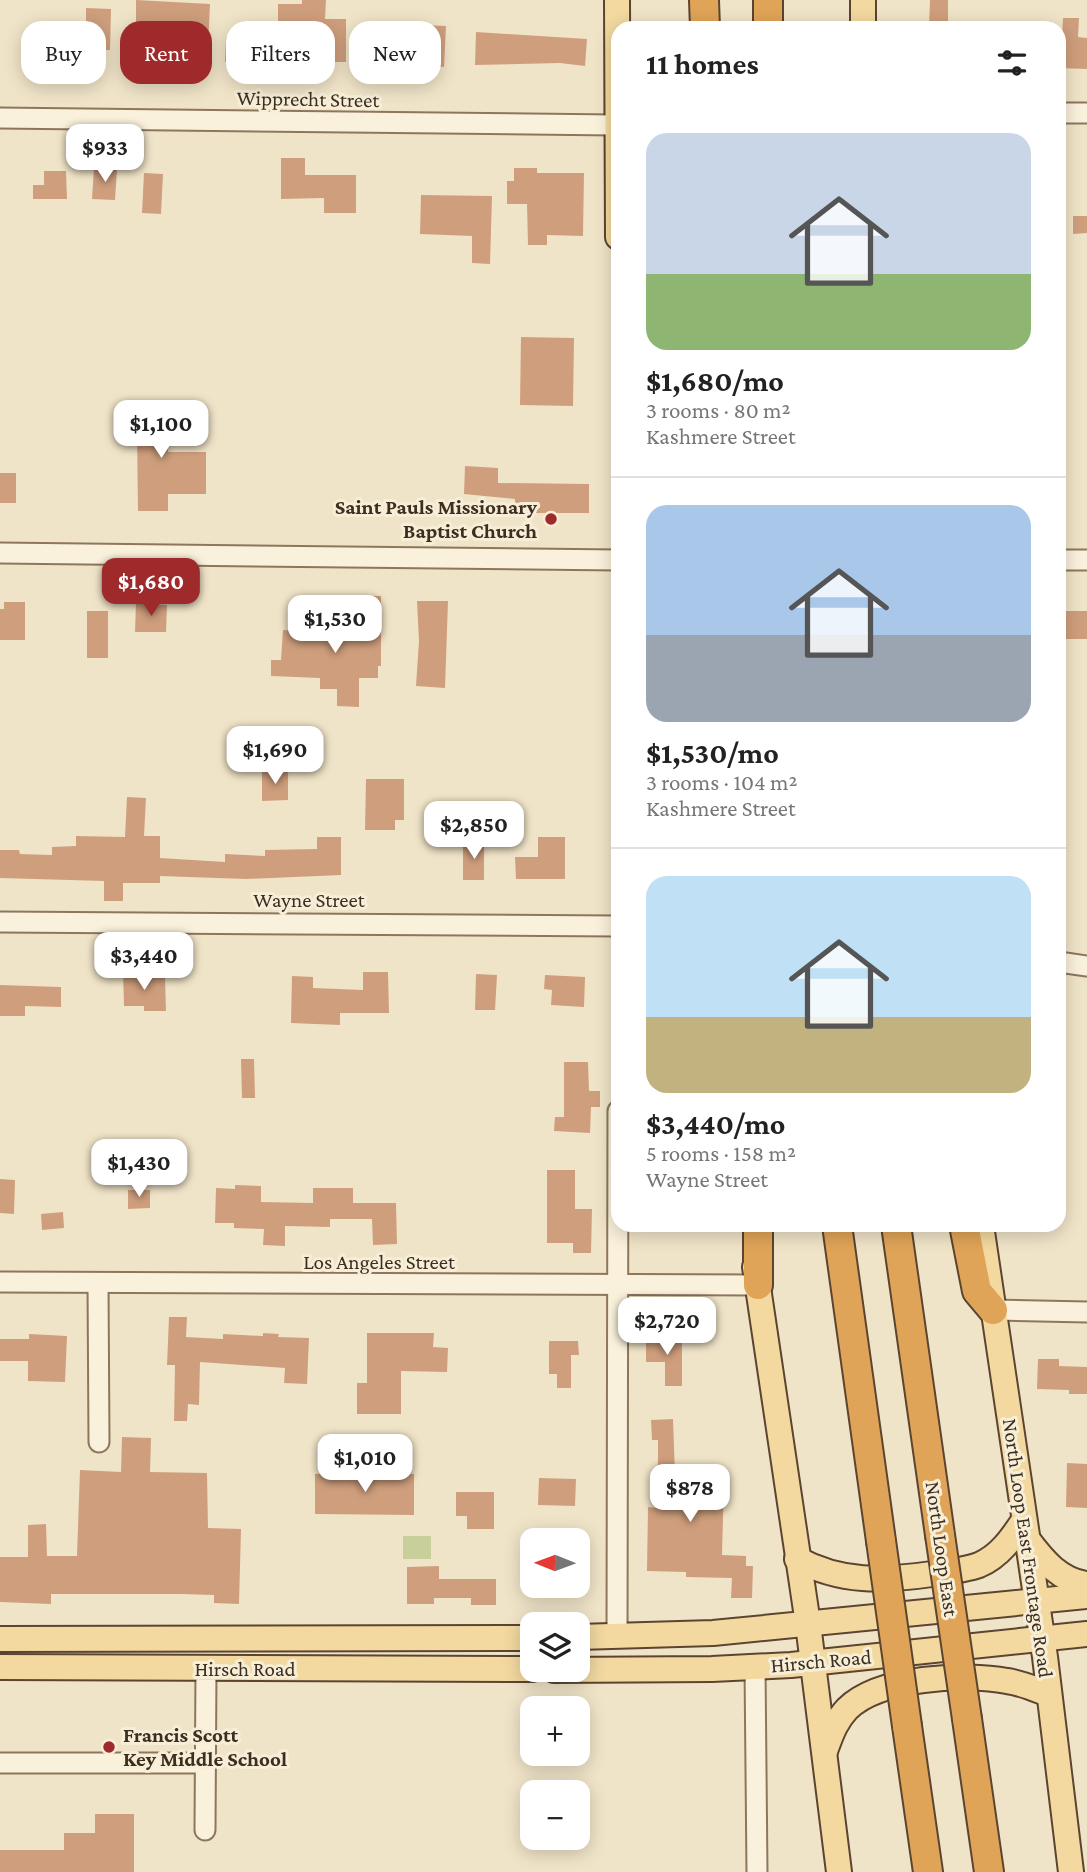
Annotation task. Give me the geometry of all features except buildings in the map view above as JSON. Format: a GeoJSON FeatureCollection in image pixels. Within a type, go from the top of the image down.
{"type":"FeatureCollection","features":[{"type":"Feature","properties":{"kind":"highway"},"geometry":{"type":"LineString","coordinates":[[704,0],[705,21]]}},
{"type":"Feature","properties":{"kind":"highway"},"geometry":{"type":"LineString","coordinates":[[768,0],[768,21]]}},
{"type":"Feature","properties":{"kind":"highway"},"geometry":{"type":"LineString","coordinates":[[758,1232],[758,1285]]}},
{"type":"Feature","properties":{"kind":"highway"},"geometry":{"type":"LineString","coordinates":[[838,1232],[928,1872]]}},
{"type":"Feature","properties":{"kind":"highway","name":"North Loop East"},"geometry":{"type":"LineString","coordinates":[[897,1232],[989,1872]]}},
{"type":"Feature","properties":{"kind":"highway"},"geometry":{"type":"LineString","coordinates":[[965,1232],[977,1291],[993,1310]]}},
{"type":"Feature","properties":{"kind":"main road"},"geometry":{"type":"LineString","coordinates":[[617,0],[617,21]]}},
{"type":"Feature","properties":{"kind":"main road"},"geometry":{"type":"LineString","coordinates":[[863,0],[863,21]]}},
{"type":"Feature","properties":{"kind":"main road"},"geometry":{"type":"LineString","coordinates":[[750,1232],[808,1624],[839,1872]]}},
{"type":"Feature","properties":{"kind":"main road","name":"North Loop East Frontage Road"},"geometry":{"type":"LineString","coordinates":[[982,1232],[1042,1640],[1071,1872]]}},
{"type":"Feature","properties":{"kind":"main road"},"geometry":{"type":"LineString","coordinates":[[797,1559],[817,1570],[864,1580],[942,1573],[979,1565],[1026,1530],[1052,1568],[1065,1577],[1087,1584]]}},
{"type":"Feature","properties":{"kind":"main road","name":"Hirsch Road"},"geometry":{"type":"LineString","coordinates":[[590,1637],[713,1633],[1087,1596]]}},
{"type":"Feature","properties":{"kind":"main road","name":"Hirsch Road"},"geometry":{"type":"LineString","coordinates":[[590,1669],[755,1667],[813,1663],[1087,1634]]}},
{"type":"Feature","properties":{"kind":"main road"},"geometry":{"type":"LineString","coordinates":[[590,1656],[617,1637]]}},
{"type":"Feature","properties":{"kind":"main road","name":"Hirsch Road"},"geometry":{"type":"LineString","coordinates":[[0,1639],[206,1641],[520,1638]]}},
{"type":"Feature","properties":{"kind":"main road"},"geometry":{"type":"LineString","coordinates":[[206,1641],[206,1669]]}},
{"type":"Feature","properties":{"kind":"main road"},"geometry":{"type":"LineString","coordinates":[[449,1669],[494,1657],[520,1657]]}},
{"type":"Feature","properties":{"kind":"main road","name":"Hirsch Road"},"geometry":{"type":"LineString","coordinates":[[0,1667],[520,1669]]}},
{"type":"Feature","properties":{"kind":"main road"},"geometry":{"type":"LineString","coordinates":[[824,1754],[835,1724],[849,1707],[873,1693],[914,1681],[956,1678],[1005,1680],[1048,1694]]}},
{"type":"Feature","properties":{"kind":"street"},"geometry":{"type":"LineString","coordinates":[[1066,113],[1087,113]]}},
{"type":"Feature","properties":{"kind":"street","name":"Wipprecht Street"},"geometry":{"type":"LineString","coordinates":[[0,118],[611,125]]}},
{"type":"Feature","properties":{"kind":"street"},"geometry":{"type":"LineString","coordinates":[[0,553],[611,560]]}},
{"type":"Feature","properties":{"kind":"street"},"geometry":{"type":"LineString","coordinates":[[1066,560],[1087,560]]}},
{"type":"Feature","properties":{"kind":"street","name":"Wayne Street"},"geometry":{"type":"LineString","coordinates":[[0,922],[611,926]]}},
{"type":"Feature","properties":{"kind":"street"},"geometry":{"type":"LineString","coordinates":[[1066,963],[1087,966]]}},
{"type":"Feature","properties":{"kind":"street"},"geometry":{"type":"LineString","coordinates":[[617,1232],[617,1637]]}},
{"type":"Feature","properties":{"kind":"street","name":"Los Angeles Street"},"geometry":{"type":"LineString","coordinates":[[0,1282],[758,1285]]}},
{"type":"Feature","properties":{"kind":"street"},"geometry":{"type":"LineString","coordinates":[[98,1283],[99,1442]]}},
{"type":"Feature","properties":{"kind":"street"},"geometry":{"type":"LineString","coordinates":[[993,1310],[1087,1312]]}},
{"type":"Feature","properties":{"kind":"street"},"geometry":{"type":"LineString","coordinates":[[755,1667],[757,1872]]}},
{"type":"Feature","properties":{"kind":"street"},"geometry":{"type":"LineString","coordinates":[[205,1830],[206,1669]]}},
{"type":"Feature","properties":{"kind":"street"},"geometry":{"type":"LineString","coordinates":[[0,1763],[205,1763]]}},
{"type":"Feature","properties":{"kind":"green space"},"geometry":{"type":"Polygon","coordinates":[[[403,1536],[431,1536],[431,1559],[403,1559],[403,1536]]]}},
{"type":"Feature","properties":{"kind":"place","name":"Saint Pauls Missionary Baptist Church"},"geometry":{"type":"Point","coordinates":[551,519]}},
{"type":"Feature","properties":{"kind":"place","name":"Francis Scott Key Middle School"},"geometry":{"type":"Point","coordinates":[109,1747]}}]}
